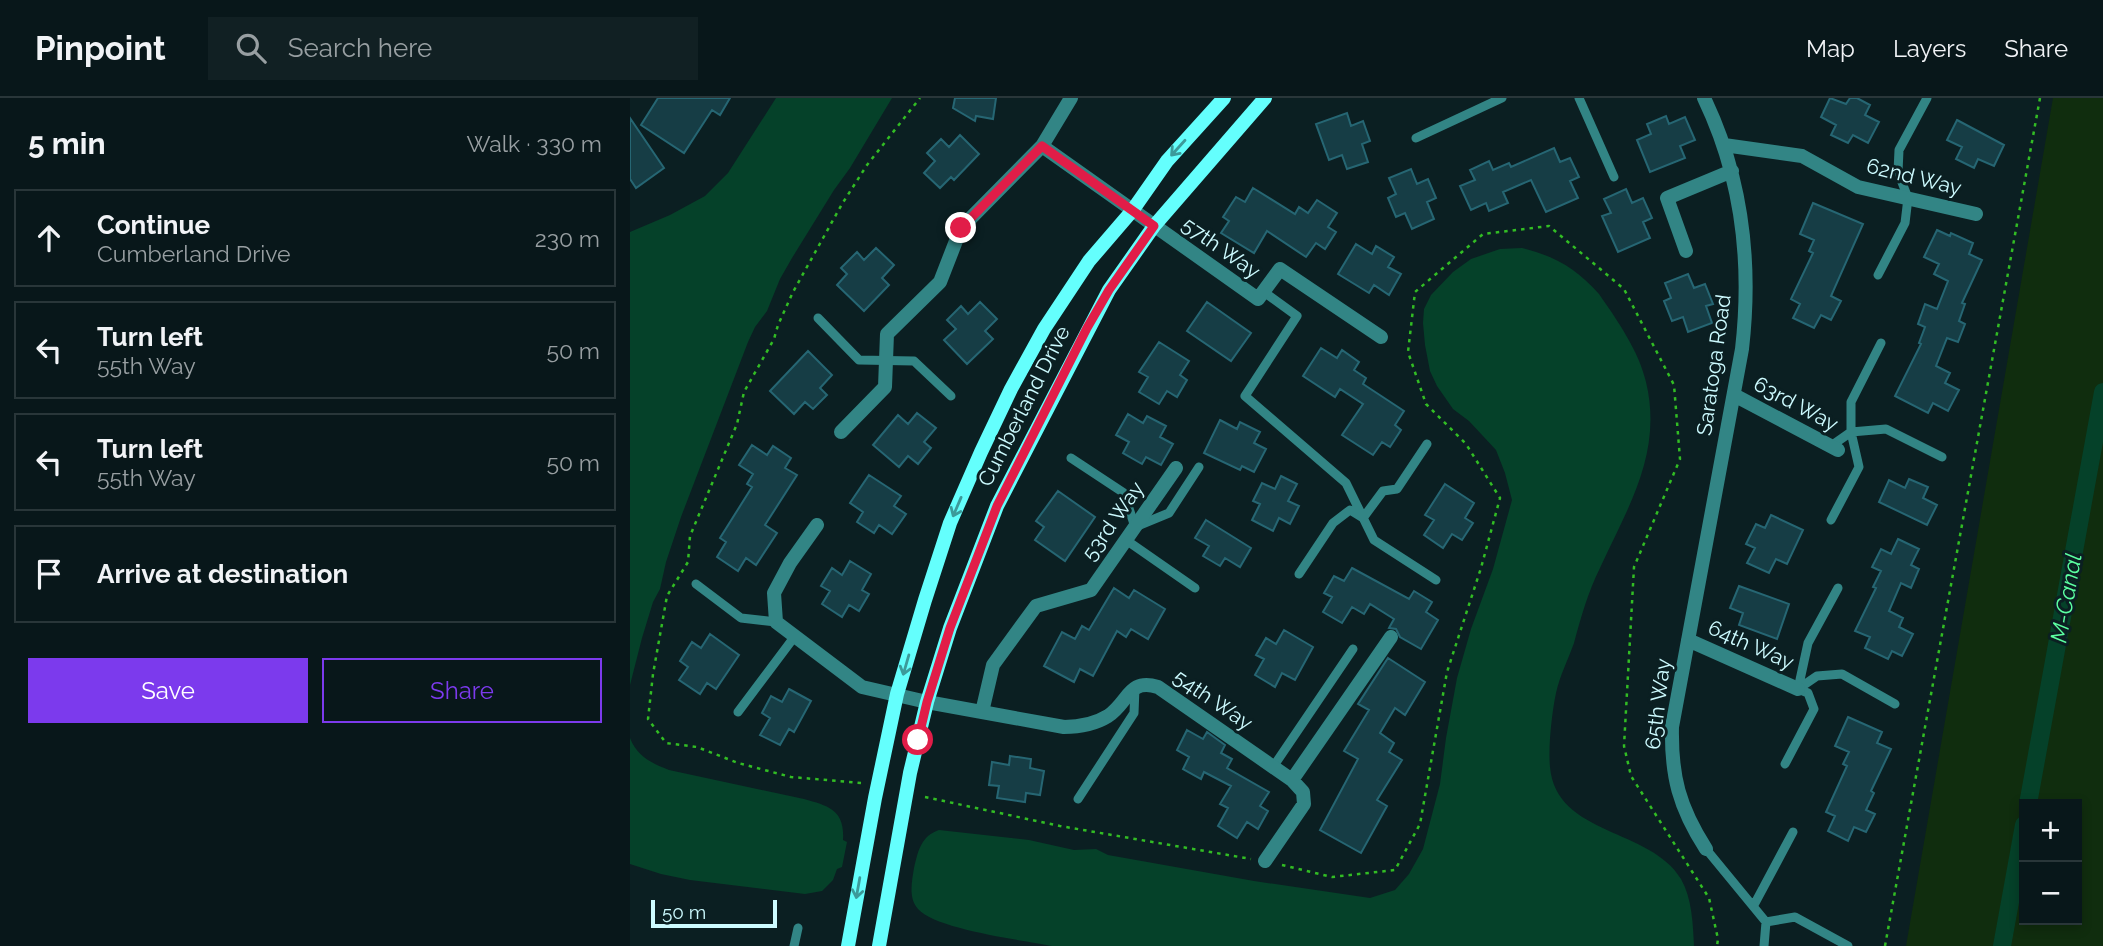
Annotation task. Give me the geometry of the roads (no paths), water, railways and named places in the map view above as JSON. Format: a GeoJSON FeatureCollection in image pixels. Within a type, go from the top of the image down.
{"type":"FeatureCollection","features":[{"type":"Feature","properties":{"kind":"street"},"geometry":{"type":"LineString","coordinates":[[841,432],[885,387],[887,334],[940,282],[961,228],[1042,146],[1071,98]]}},
{"type":"Feature","properties":{"kind":"street","name":"Cumberland Drive"},"geometry":{"type":"LineString","coordinates":[[848,946],[875,798],[904,696],[925,600],[950,523],[981,452],[1044,329],[1089,261],[1132,211],[1167,160],[1224,98]]}},
{"type":"Feature","properties":{"kind":"street","name":"Cumberland Drive"},"geometry":{"type":"LineString","coordinates":[[878,946],[910,773],[927,702],[950,628],[997,506],[1109,290],[1154,226],[1265,98]]}},
{"type":"Feature","properties":{"kind":"street","name":"Saratoga Road"},"geometry":{"type":"LineString","coordinates":[[1688,640],[1745,328],[1747,272],[1743,226],[1732,171],[1704,98]]}},
{"type":"Feature","properties":{"kind":"street","name":"62nd Way"},"geometry":{"type":"LineString","coordinates":[[1724,145],[1802,156],[1858,187],[1976,214]]}},
{"type":"Feature","properties":{"kind":"street","name":"57th Way"},"geometry":{"type":"LineString","coordinates":[[1042,146],[1258,299],[1280,269],[1381,337]]}},
{"type":"Feature","properties":{"kind":"street"},"geometry":{"type":"LineString","coordinates":[[1686,251],[1667,198],[1732,171]]}},
{"type":"Feature","properties":{"kind":"street","name":"63rd Way"},"geometry":{"type":"LineString","coordinates":[[1734,395],[1834,448]]}},
{"type":"Feature","properties":{"kind":"street","name":"53rd Way"},"geometry":{"type":"LineString","coordinates":[[982,712],[993,665],[1036,606],[1091,590],[1176,468]]}},
{"type":"Feature","properties":{"kind":"street"},"geometry":{"type":"LineString","coordinates":[[817,525],[790,563],[774,593],[776,622],[862,687],[1064,727],[1077,727],[1111,714],[1135,687]]}},
{"type":"Feature","properties":{"kind":"street"},"geometry":{"type":"LineString","coordinates":[[1265,861],[1304,804],[1303,792],[1292,780],[1391,637]]}},
{"type":"Feature","properties":{"kind":"street","name":"64th Way"},"geometry":{"type":"LineString","coordinates":[[1688,640],[1798,689]]}},
{"type":"Feature","properties":{"kind":"street","name":"65th Way"},"geometry":{"type":"LineString","coordinates":[[1688,640],[1672,727],[1671,753],[1681,803],[1706,849]]}},
{"type":"Feature","properties":{"kind":"street","name":"54th Way"},"geometry":{"type":"LineString","coordinates":[[1135,687],[1146,683],[1158,687],[1292,780]]}},
{"type":"Feature","properties":{"kind":"lane"},"geometry":{"type":"LineString","coordinates":[[1416,138],[1502,98]]}},
{"type":"Feature","properties":{"kind":"lane"},"geometry":{"type":"LineString","coordinates":[[1579,98],[1614,177]]}},
{"type":"Feature","properties":{"kind":"lane"},"geometry":{"type":"LineString","coordinates":[[1878,275],[1905,223],[1908,198],[1898,172],[1899,149],[1927,98]]}},
{"type":"Feature","properties":{"kind":"lane"},"geometry":{"type":"LineString","coordinates":[[1264,292],[1297,316],[1245,396],[1346,483],[1374,540],[1436,580]]}},
{"type":"Feature","properties":{"kind":"lane"},"geometry":{"type":"LineString","coordinates":[[818,318],[859,360],[914,361],[951,396]]}},
{"type":"Feature","properties":{"kind":"lane"},"geometry":{"type":"LineString","coordinates":[[1831,520],[1859,467],[1851,432],[1851,402],[1881,342]]}},
{"type":"Feature","properties":{"kind":"lane"},"geometry":{"type":"LineString","coordinates":[[1834,448],[1851,432],[1886,429],[1942,457]]}},
{"type":"Feature","properties":{"kind":"lane"},"geometry":{"type":"LineString","coordinates":[[1363,518],[1383,491],[1396,489],[1427,444]]}},
{"type":"Feature","properties":{"kind":"lane"},"geometry":{"type":"LineString","coordinates":[[1071,458],[1124,493],[1135,527],[1169,513],[1199,467]]}},
{"type":"Feature","properties":{"kind":"lane"},"geometry":{"type":"LineString","coordinates":[[1299,574],[1333,523],[1350,510],[1363,518]]}},
{"type":"Feature","properties":{"kind":"lane"},"geometry":{"type":"LineString","coordinates":[[1126,540],[1195,588]]}},
{"type":"Feature","properties":{"kind":"lane"},"geometry":{"type":"LineString","coordinates":[[696,584],[741,618],[776,622]]}},
{"type":"Feature","properties":{"kind":"lane"},"geometry":{"type":"LineString","coordinates":[[1798,689],[1808,643],[1839,588]]}},
{"type":"Feature","properties":{"kind":"lane"},"geometry":{"type":"LineString","coordinates":[[738,712],[795,636]]}},
{"type":"Feature","properties":{"kind":"lane"},"geometry":{"type":"LineString","coordinates":[[1273,767],[1353,649]]}},
{"type":"Feature","properties":{"kind":"lane"},"geometry":{"type":"LineString","coordinates":[[1798,689],[1817,676],[1842,674],[1895,704]]}},
{"type":"Feature","properties":{"kind":"lane"},"geometry":{"type":"LineString","coordinates":[[1078,799],[1134,713],[1135,687]]}},
{"type":"Feature","properties":{"kind":"lane"},"geometry":{"type":"LineString","coordinates":[[1786,764],[1814,709],[1808,693],[1798,689]]}},
{"type":"Feature","properties":{"kind":"lane"},"geometry":{"type":"LineString","coordinates":[[1754,905],[1793,832]]}},
{"type":"Feature","properties":{"kind":"lane"},"geometry":{"type":"LineString","coordinates":[[1706,849],[1766,922],[1764,946]]}},
{"type":"Feature","properties":{"kind":"lane"},"geometry":{"type":"LineString","coordinates":[[1766,922],[1795,917],[1848,946]]}},
{"type":"Feature","properties":{"kind":"lane"},"geometry":{"type":"LineString","coordinates":[[794,946],[798,928]]}},
{"type":"Feature","properties":{"kind":"waterway","name":"M-Canal"},"geometry":{"type":"LineString","coordinates":[[2029,799],[2103,392]]}},
{"type":"Feature","properties":{"kind":"waterway","name":"M-Canal"},"geometry":{"type":"LineString","coordinates":[[2002,946],[2019,852]]}}]}
